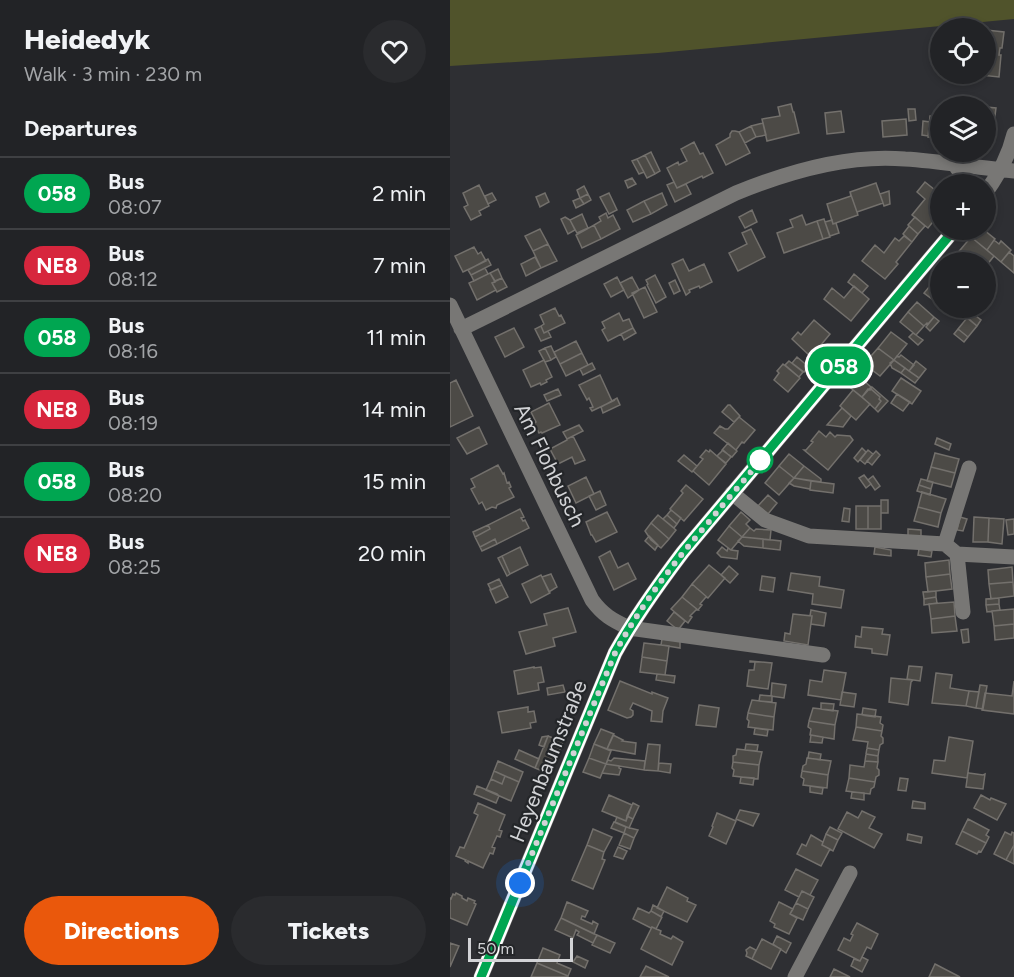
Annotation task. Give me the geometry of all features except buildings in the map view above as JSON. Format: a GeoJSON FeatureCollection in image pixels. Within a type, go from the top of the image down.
{"type":"FeatureCollection","features":[{"type":"Feature","properties":{"kind":"street"},"geometry":{"type":"LineString","coordinates":[[996,182],[1007,170],[1014,134]]}},
{"type":"Feature","properties":{"kind":"street"},"geometry":{"type":"LineString","coordinates":[[462,329],[736,193],[790,172],[856,161],[903,159],[1007,170]]}},
{"type":"Feature","properties":{"kind":"street"},"geometry":{"type":"LineString","coordinates":[[954,164],[962,174]]}},
{"type":"Feature","properties":{"kind":"street","name":"Heyenbaumstraße"},"geometry":{"type":"LineString","coordinates":[[481,977],[615,653],[629,628],[648,598],[683,552],[946,240]]}},
{"type":"Feature","properties":{"kind":"street","name":"Am Flohbusch"},"geometry":{"type":"LineString","coordinates":[[450,305],[592,600],[601,612],[629,628]]}},
{"type":"Feature","properties":{"kind":"street"},"geometry":{"type":"LineString","coordinates":[[945,544],[969,468]]}},
{"type":"Feature","properties":{"kind":"street"},"geometry":{"type":"LineString","coordinates":[[732,494],[765,520],[809,536],[945,544],[957,555],[1014,557]]}},
{"type":"Feature","properties":{"kind":"street"},"geometry":{"type":"LineString","coordinates":[[957,555],[963,612]]}},
{"type":"Feature","properties":{"kind":"street"},"geometry":{"type":"LineString","coordinates":[[629,628],[823,655]]}},
{"type":"Feature","properties":{"kind":"street"},"geometry":{"type":"LineString","coordinates":[[795,977],[850,873]]}},
{"type":"Feature","properties":{"kind":"green space"},"geometry":{"type":"Polygon","coordinates":[[[450,0],[1014,0],[1014,19],[996,21],[996,18],[930,18],[930,27],[658,53],[450,66],[450,0]]]}},
{"type":"Feature","properties":{"kind":"bus line","name":"058"},"geometry":{"type":"LineString","coordinates":[[481,977],[615,653],[629,628],[648,598],[683,552],[946,240]]}},
{"type":"Feature","properties":{"kind":"route"},"geometry":{"type":"LineString","coordinates":[[520,883],[615,653],[629,628],[648,598],[683,552],[760,460]]}}]}
